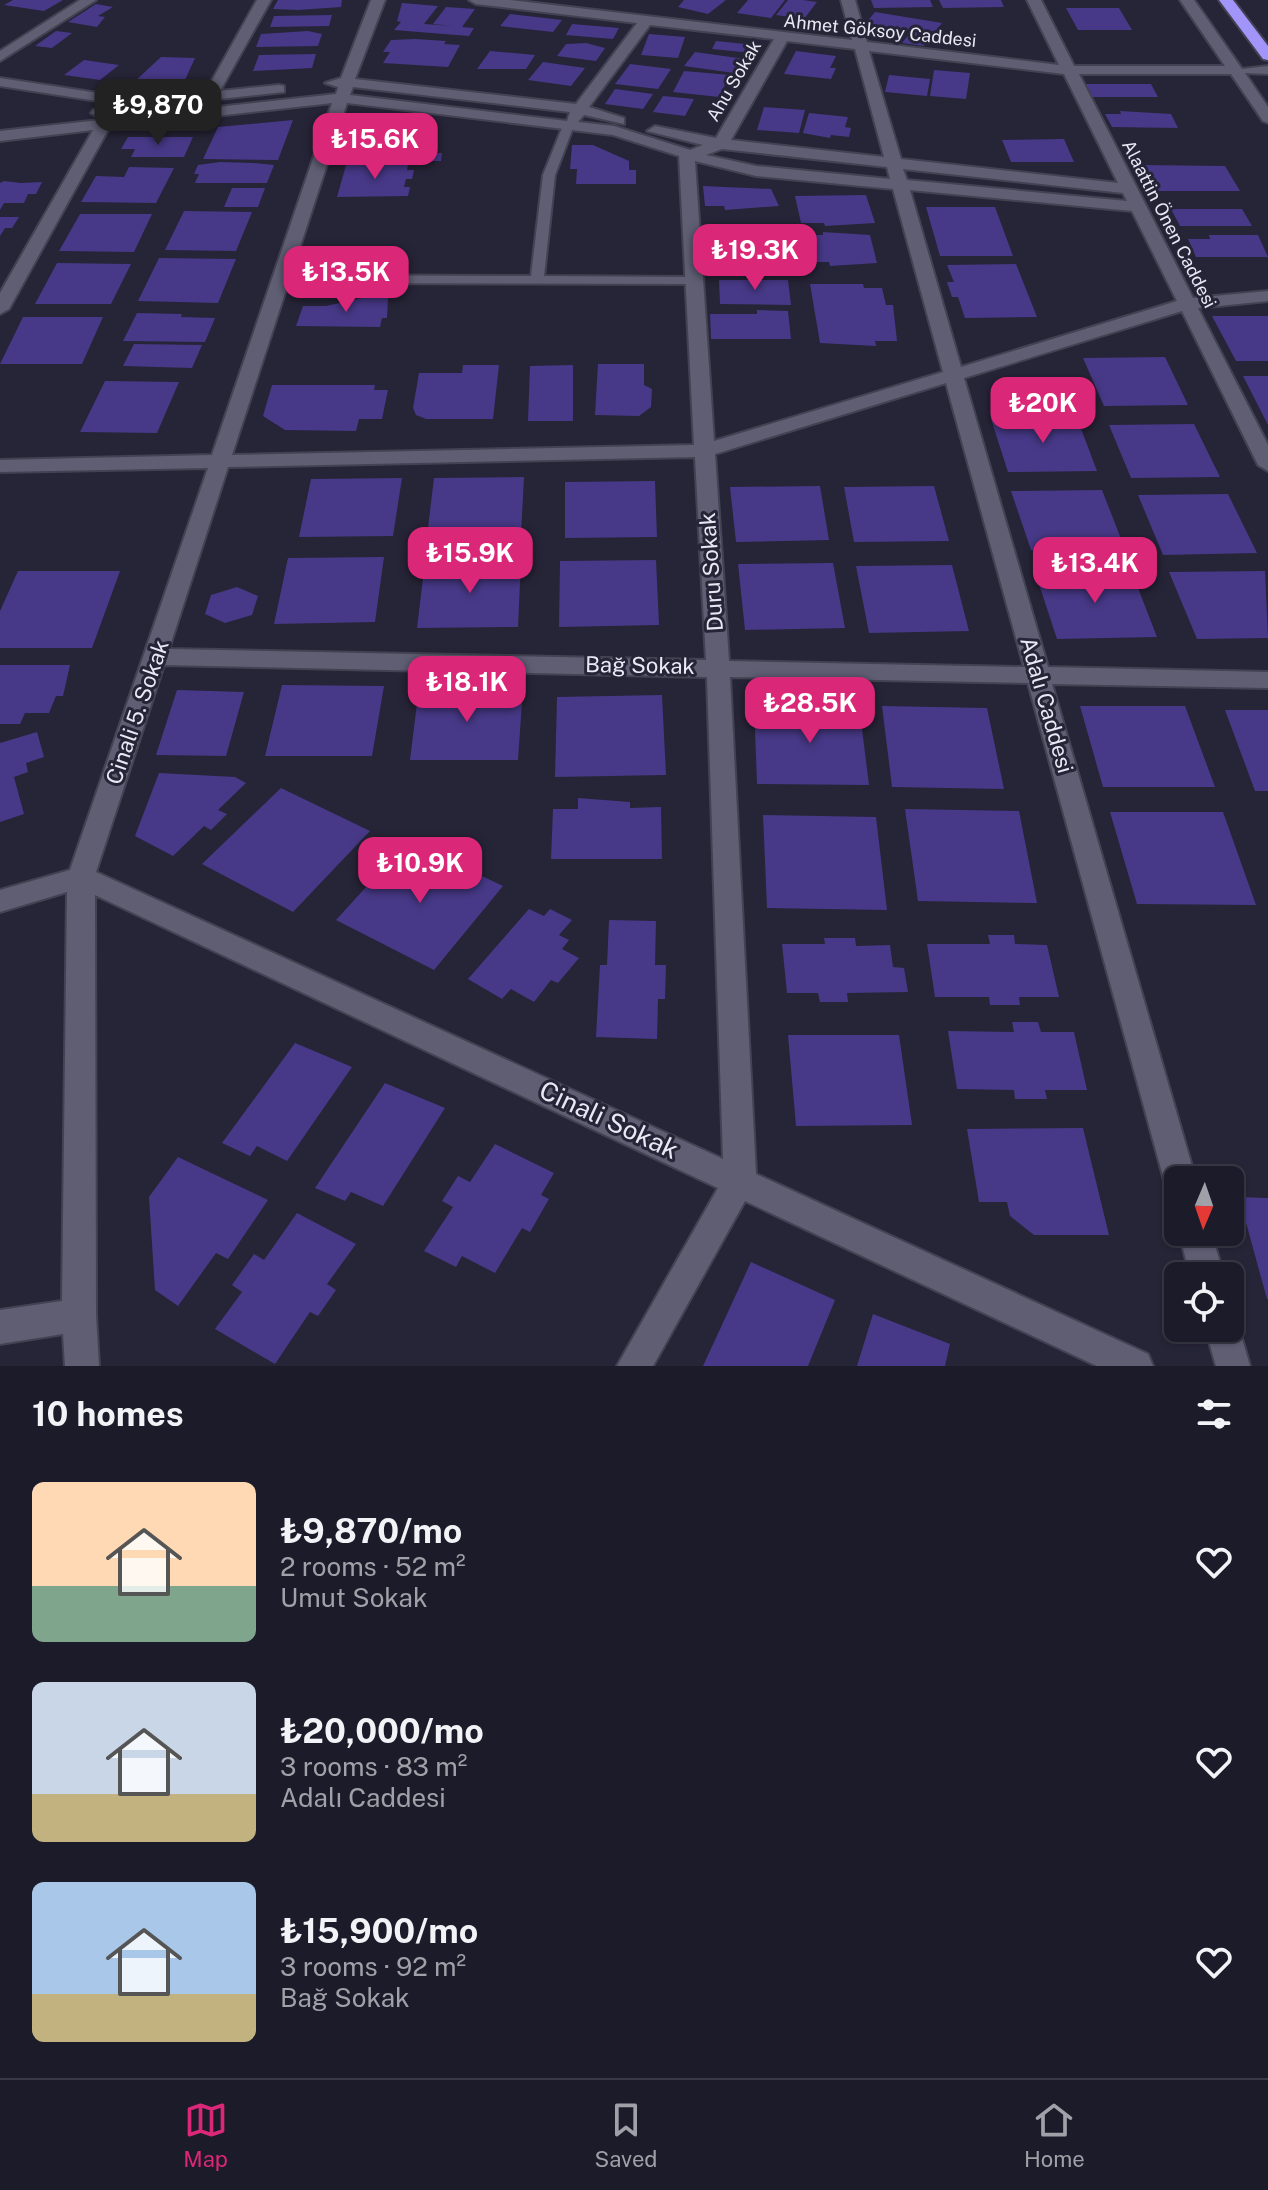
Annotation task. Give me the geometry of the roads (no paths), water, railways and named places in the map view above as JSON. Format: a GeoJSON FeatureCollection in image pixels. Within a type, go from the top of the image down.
{"type":"FeatureCollection","features":[{"type":"Feature","properties":{"kind":"highway"},"geometry":{"type":"LineString","coordinates":[[1226,0],[1268,56]]}},
{"type":"Feature","properties":{"kind":"street"},"geometry":{"type":"LineString","coordinates":[[0,57],[89,0]]}},
{"type":"Feature","properties":{"kind":"street"},"geometry":{"type":"LineString","coordinates":[[210,96],[264,0]]}},
{"type":"Feature","properties":{"kind":"street","name":"Cinali 5. Sokak"},"geometry":{"type":"LineString","coordinates":[[82,1366],[79,1315],[81,877],[344,90],[378,0]]}},
{"type":"Feature","properties":{"kind":"street","name":"Ahmet Göksoy Caddesi"},"geometry":{"type":"LineString","coordinates":[[476,0],[1069,70],[1268,70]]}},
{"type":"Feature","properties":{"kind":"street"},"geometry":{"type":"LineString","coordinates":[[611,17],[617,0]]}},
{"type":"Feature","properties":{"kind":"street","name":"Adalı Caddesi"},"geometry":{"type":"LineString","coordinates":[[848,0],[951,376],[1176,1166]]}},
{"type":"Feature","properties":{"kind":"street","name":"Alaattin Önen Caddesi"},"geometry":{"type":"LineString","coordinates":[[1034,0],[1268,465]]}},
{"type":"Feature","properties":{"kind":"street"},"geometry":{"type":"LineString","coordinates":[[1187,0],[1241,70],[1268,118]]}},
{"type":"Feature","properties":{"kind":"street"},"geometry":{"type":"LineString","coordinates":[[568,125],[646,21]]}},
{"type":"Feature","properties":{"kind":"street","name":"Ahu Sokak"},"geometry":{"type":"LineString","coordinates":[[721,144],[782,38]]}},
{"type":"Feature","properties":{"kind":"street"},"geometry":{"type":"LineString","coordinates":[[0,82],[139,104]]}},
{"type":"Feature","properties":{"kind":"street"},"geometry":{"type":"LineString","coordinates":[[0,135],[103,126],[344,90],[647,139],[687,156],[756,171],[898,174],[1128,189]]}},
{"type":"Feature","properties":{"kind":"street"},"geometry":{"type":"LineString","coordinates":[[0,135],[139,104],[210,96],[344,90],[580,109],[658,132],[721,144],[898,174],[1137,207]]}},
{"type":"Feature","properties":{"kind":"street"},"geometry":{"type":"LineString","coordinates":[[0,309],[103,126]]}},
{"type":"Feature","properties":{"kind":"street"},"geometry":{"type":"LineString","coordinates":[[687,156],[721,144]]}},
{"type":"Feature","properties":{"kind":"street","name":"Duru Sokak"},"geometry":{"type":"LineString","coordinates":[[687,156],[718,666],[740,1180]]}},
{"type":"Feature","properties":{"kind":"street"},"geometry":{"type":"LineString","coordinates":[[0,466],[703,451],[1187,304],[1268,296]]}},
{"type":"Feature","properties":{"kind":"street","name":"Bağ Sokak"},"geometry":{"type":"LineString","coordinates":[[156,657],[718,666],[1039,678],[1268,680]]}},
{"type":"Feature","properties":{"kind":"street"},"geometry":{"type":"LineString","coordinates":[[0,901],[81,877]]}},
{"type":"Feature","properties":{"kind":"street","name":"Cinali Sokak"},"geometry":{"type":"LineString","coordinates":[[81,877],[1136,1366]]}},
{"type":"Feature","properties":{"kind":"street"},"geometry":{"type":"LineString","coordinates":[[634,1366],[740,1180]]}},
{"type":"Feature","properties":{"kind":"street"},"geometry":{"type":"LineString","coordinates":[[0,1327],[79,1315]]}},
{"type":"Feature","properties":{"kind":"street"},"geometry":{"type":"LineString","coordinates":[[1226,1342],[1233,1366]]}},
{"type":"Feature","properties":{"kind":"lane"},"geometry":{"type":"LineString","coordinates":[[537,281],[549,175],[568,125]]}},
{"type":"Feature","properties":{"kind":"lane"},"geometry":{"type":"LineString","coordinates":[[280,279],[694,281]]}}]}
